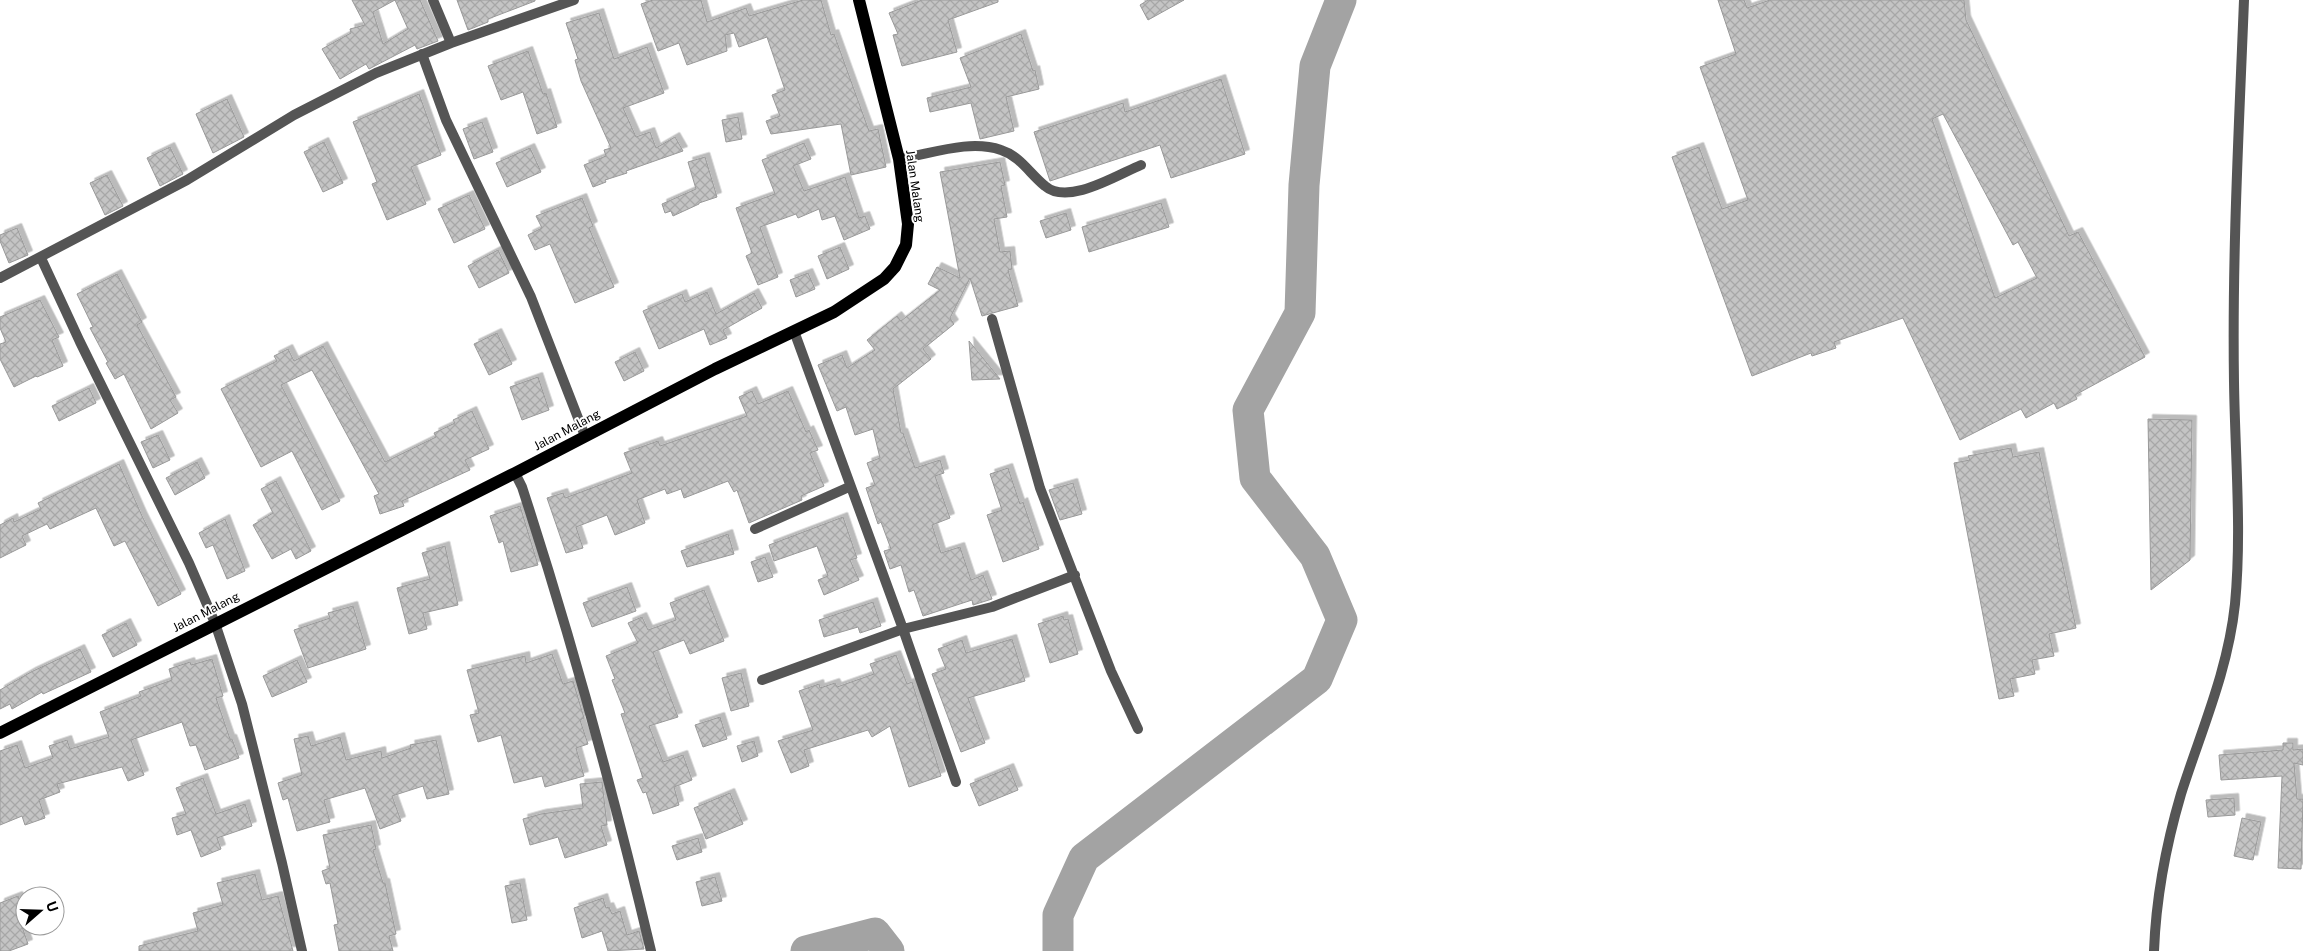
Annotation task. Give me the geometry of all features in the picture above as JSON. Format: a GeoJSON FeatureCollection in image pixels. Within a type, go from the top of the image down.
{"type":"FeatureCollection","features":[{"type":"Feature","properties":{"kind":"main road","name":"Jalan Malang"},"geometry":{"type":"LineString","coordinates":[[0,733],[516,473],[585,436],[834,312],[884,279],[895,267],[906,245],[908,224],[899,160],[859,0]]}},
{"type":"Feature","properties":{"kind":"street"},"geometry":{"type":"LineString","coordinates":[[433,0],[451,43]]}},
{"type":"Feature","properties":{"kind":"street"},"geometry":{"type":"LineString","coordinates":[[0,278],[187,180],[294,115],[376,73],[451,43],[574,0]]}},
{"type":"Feature","properties":{"kind":"street"},"geometry":{"type":"LineString","coordinates":[[2154,951],[2159,890],[2167,849],[2181,795],[2226,661],[2235,602],[2239,529],[2234,382],[2235,243],[2244,0]]}},
{"type":"Feature","properties":{"kind":"street"},"geometry":{"type":"LineString","coordinates":[[422,54],[446,120],[531,297],[585,436]]}},
{"type":"Feature","properties":{"kind":"street"},"geometry":{"type":"LineString","coordinates":[[899,160],[973,146],[991,148],[1013,156],[1045,186],[1063,193],[1076,193],[1141,165]]}},
{"type":"Feature","properties":{"kind":"street"},"geometry":{"type":"LineString","coordinates":[[41,258],[80,342],[189,563],[215,623],[242,704],[302,951]]}},
{"type":"Feature","properties":{"kind":"street"},"geometry":{"type":"LineString","coordinates":[[992,319],[1040,488],[1111,671],[1138,728]]}},
{"type":"Feature","properties":{"kind":"street"},"geometry":{"type":"LineString","coordinates":[[794,331],[903,629],[956,782]]}},
{"type":"Feature","properties":{"kind":"street"},"geometry":{"type":"LineString","coordinates":[[516,473],[562,612],[618,810],[651,951]]}},
{"type":"Feature","properties":{"kind":"street"},"geometry":{"type":"LineString","coordinates":[[755,529],[850,487]]}},
{"type":"Feature","properties":{"kind":"street"},"geometry":{"type":"LineString","coordinates":[[762,680],[903,629],[992,607],[1075,576]]}},
{"type":"Feature","properties":{"kind":"building"},"geometry":{"type":"Polygon","coordinates":[[[352,0],[395,0],[420,0],[438,41],[417,49],[415,45],[369,69],[366,64],[340,79],[322,49],[351,33],[350,29],[365,25],[352,0]],[[395,0],[373,12],[383,44],[408,29],[395,0]]]}},
{"type":"Feature","properties":{"kind":"building"},"geometry":{"type":"Polygon","coordinates":[[[457,0],[535,1],[488,19],[488,22],[468,30],[457,0]]]}},
{"type":"Feature","properties":{"kind":"building"},"geometry":{"type":"Polygon","coordinates":[[[653,0],[701,0],[707,22],[746,8],[749,16],[803,0],[821,0],[831,35],[834,34],[869,131],[878,129],[886,167],[851,175],[841,124],[771,134],[766,121],[780,116],[772,95],[785,90],[767,37],[739,47],[734,33],[725,35],[727,51],[687,65],[679,43],[658,51],[641,4],[653,0]]]}},
{"type":"Feature","properties":{"kind":"building"},"geometry":{"type":"Polygon","coordinates":[[[922,0],[998,0],[998,2],[948,20],[957,52],[902,66],[893,35],[898,34],[889,13],[922,0]]]}},
{"type":"Feature","properties":{"kind":"building"},"geometry":{"type":"Polygon","coordinates":[[[1148,0],[1184,0],[1148,20],[1140,5],[1148,0]]]}},
{"type":"Feature","properties":{"kind":"building"},"geometry":{"type":"Polygon","coordinates":[[[1718,0],[1744,0],[1747,8],[1770,0],[1964,0],[1966,20],[2069,236],[2078,232],[2145,357],[2075,395],[2077,399],[2057,409],[2054,403],[2026,418],[2021,409],[1960,440],[1903,318],[1834,342],[1836,348],[1812,356],[1811,353],[1752,376],[1672,157],[1699,147],[1722,209],[1748,200],[1700,67],[1736,54],[1718,0]],[[1943,114],[1932,119],[1995,298],[2037,278],[2018,242],[2013,245],[1943,114]]]}},
{"type":"Feature","properties":{"kind":"building"},"geometry":{"type":"Polygon","coordinates":[[[599,13],[614,59],[647,47],[664,93],[623,108],[636,137],[650,132],[656,148],[675,137],[683,151],[626,171],[627,173],[605,180],[606,182],[593,187],[584,165],[606,156],[604,150],[611,148],[581,81],[575,60],[578,59],[566,23],[599,13]]]}},
{"type":"Feature","properties":{"kind":"building"},"geometry":{"type":"Polygon","coordinates":[[[1021,34],[1033,71],[1035,70],[1039,89],[1006,97],[1014,131],[980,139],[971,103],[930,112],[927,98],[971,87],[960,58],[1021,34]]]}},
{"type":"Feature","properties":{"kind":"building"},"geometry":{"type":"Polygon","coordinates":[[[528,51],[543,94],[546,93],[557,127],[537,134],[523,92],[501,100],[488,66],[528,51]]]}},
{"type":"Feature","properties":{"kind":"building"},"geometry":{"type":"Polygon","coordinates":[[[1221,79],[1245,154],[1171,178],[1160,145],[1050,181],[1034,132],[1123,103],[1125,112],[1221,79]]]}},
{"type":"Feature","properties":{"kind":"building"},"geometry":{"type":"Polygon","coordinates":[[[419,94],[441,155],[411,167],[426,204],[387,220],[372,184],[377,182],[353,122],[419,94]]]}},
{"type":"Feature","properties":{"kind":"building"},"geometry":{"type":"Polygon","coordinates":[[[227,99],[244,137],[213,153],[196,114],[227,99]]]}},
{"type":"Feature","properties":{"kind":"building"},"geometry":{"type":"Polygon","coordinates":[[[738,117],[742,139],[726,142],[722,120],[738,117]]]}},
{"type":"Feature","properties":{"kind":"building"},"geometry":{"type":"Polygon","coordinates":[[[482,122],[493,152],[474,159],[463,129],[482,122]]]}},
{"type":"Feature","properties":{"kind":"building"},"geometry":{"type":"Polygon","coordinates":[[[324,142],[343,183],[323,192],[304,152],[324,142]]]}},
{"type":"Feature","properties":{"kind":"building"},"geometry":{"type":"Polygon","coordinates":[[[804,143],[811,159],[793,166],[804,191],[845,177],[859,218],[865,216],[870,229],[844,240],[835,216],[822,220],[819,209],[798,218],[796,214],[760,227],[778,277],[758,285],[746,256],[752,253],[736,208],[775,194],[762,160],[804,143]]]}},
{"type":"Feature","properties":{"kind":"building"},"geometry":{"type":"Polygon","coordinates":[[[170,147],[183,174],[160,186],[147,158],[170,147]]]}},
{"type":"Feature","properties":{"kind":"building"},"geometry":{"type":"Polygon","coordinates":[[[530,148],[541,172],[507,187],[496,163],[530,148]]]}},
{"type":"Feature","properties":{"kind":"building"},"geometry":{"type":"Polygon","coordinates":[[[705,157],[717,197],[699,203],[673,216],[671,211],[665,213],[662,204],[696,189],[688,162],[705,157]]]}},
{"type":"Feature","properties":{"kind":"building"},"geometry":{"type":"Polygon","coordinates":[[[1000,162],[1005,185],[1001,186],[1007,217],[994,219],[1000,252],[1010,251],[1012,269],[1008,270],[1018,306],[982,316],[970,278],[950,318],[954,324],[923,349],[931,359],[893,389],[901,433],[903,433],[915,468],[940,460],[944,473],[935,476],[950,518],[932,525],[941,553],[960,547],[971,580],[983,575],[992,599],[973,605],[972,600],[923,616],[914,590],[909,592],[901,565],[890,569],[884,551],[891,549],[881,522],[878,524],[866,488],[875,485],[867,463],[880,458],[873,429],[855,435],[846,407],[837,411],[818,365],[842,355],[847,368],[875,350],[867,340],[897,316],[901,321],[940,290],[928,284],[937,267],[960,278],[940,172],[1000,162]]]}},
{"type":"Feature","properties":{"kind":"building"},"geometry":{"type":"Polygon","coordinates":[[[107,175],[123,206],[105,215],[90,183],[107,175]]]}},
{"type":"Feature","properties":{"kind":"building"},"geometry":{"type":"Polygon","coordinates":[[[469,195],[485,229],[454,243],[438,209],[469,195]]]}},
{"type":"Feature","properties":{"kind":"building"},"geometry":{"type":"Polygon","coordinates":[[[582,198],[593,226],[589,228],[614,287],[575,303],[550,244],[535,250],[528,235],[542,228],[536,216],[582,198]]]}},
{"type":"Feature","properties":{"kind":"building"},"geometry":{"type":"Polygon","coordinates":[[[1161,203],[1169,227],[1089,252],[1082,227],[1161,203]]]}},
{"type":"Feature","properties":{"kind":"building"},"geometry":{"type":"Polygon","coordinates":[[[1066,213],[1071,230],[1046,238],[1040,221],[1066,213]]]}},
{"type":"Feature","properties":{"kind":"building"},"geometry":{"type":"Polygon","coordinates":[[[17,228],[28,255],[9,263],[0,241],[0,235],[17,228]]]}},
{"type":"Feature","properties":{"kind":"building"},"geometry":{"type":"Polygon","coordinates":[[[840,247],[849,269],[827,279],[818,256],[840,247]]]}},
{"type":"Feature","properties":{"kind":"building"},"geometry":{"type":"Polygon","coordinates":[[[498,250],[509,273],[479,288],[468,266],[498,250]]]}},
{"type":"Feature","properties":{"kind":"building"},"geometry":{"type":"Polygon","coordinates":[[[808,273],[815,289],[796,297],[790,280],[808,273]]]}},
{"type":"Feature","properties":{"kind":"building"},"geometry":{"type":"Polygon","coordinates":[[[117,274],[142,322],[137,325],[176,397],[170,400],[178,413],[151,429],[124,374],[115,379],[106,363],[108,362],[90,328],[93,327],[77,294],[117,274]]]}},
{"type":"Feature","properties":{"kind":"building"},"geometry":{"type":"Polygon","coordinates":[[[707,292],[716,314],[754,293],[762,308],[723,330],[727,338],[710,345],[704,329],[659,349],[643,311],[682,294],[685,302],[707,292]]]}},
{"type":"Feature","properties":{"kind":"building"},"geometry":{"type":"Polygon","coordinates":[[[40,300],[59,337],[52,340],[63,366],[14,387],[0,359],[0,344],[6,342],[0,328],[0,317],[40,300]]]}},
{"type":"Feature","properties":{"kind":"building"},"geometry":{"type":"Polygon","coordinates":[[[497,333],[512,364],[489,375],[474,344],[497,333]]]}},
{"type":"Feature","properties":{"kind":"building"},"geometry":{"type":"Polygon","coordinates":[[[969,341],[1000,379],[972,380],[969,341]]]}},
{"type":"Feature","properties":{"kind":"building"},"geometry":{"type":"Polygon","coordinates":[[[323,346],[385,462],[436,437],[434,433],[455,423],[453,420],[472,411],[489,449],[465,460],[470,470],[402,501],[404,506],[380,514],[374,496],[379,494],[312,370],[281,385],[340,501],[322,510],[292,451],[261,467],[221,389],[277,361],[274,356],[288,349],[294,361],[323,346]]]}},
{"type":"Feature","properties":{"kind":"building"},"geometry":{"type":"Polygon","coordinates":[[[635,352],[644,371],[624,381],[615,362],[635,352]]]}},
{"type":"Feature","properties":{"kind":"building"},"geometry":{"type":"Polygon","coordinates":[[[538,377],[549,410],[522,420],[510,387],[538,377]]]}},
{"type":"Feature","properties":{"kind":"building"},"geometry":{"type":"Polygon","coordinates":[[[89,388],[96,403],[59,421],[52,406],[89,388]]]}},
{"type":"Feature","properties":{"kind":"building"},"geometry":{"type":"Polygon","coordinates":[[[752,391],[758,404],[788,391],[806,432],[809,430],[818,450],[810,453],[824,486],[801,496],[802,500],[749,523],[737,490],[734,492],[728,481],[684,498],[681,489],[667,494],[665,489],[637,500],[645,523],[615,535],[607,515],[576,527],[583,548],[566,553],[547,498],[563,493],[565,498],[632,473],[624,453],[658,441],[660,446],[747,416],[739,397],[752,391]]]}},
{"type":"Feature","properties":{"kind":"building"},"geometry":{"type":"Polygon","coordinates":[[[2148,419],[2192,420],[2190,560],[2151,590],[2148,419]]]}},
{"type":"Feature","properties":{"kind":"building"},"geometry":{"type":"Polygon","coordinates":[[[158,435],[170,460],[153,468],[141,442],[158,435]]]}},
{"type":"Feature","properties":{"kind":"building"},"geometry":{"type":"Polygon","coordinates":[[[2011,448],[2013,457],[2039,452],[2076,628],[2049,634],[2054,656],[2032,660],[2035,674],[2010,679],[2014,696],[1999,699],[1954,463],[1970,460],[1968,456],[2011,448]]]}},
{"type":"Feature","properties":{"kind":"building"},"geometry":{"type":"Polygon","coordinates":[[[197,462],[205,478],[175,495],[166,478],[197,462]]]}},
{"type":"Feature","properties":{"kind":"building"},"geometry":{"type":"Polygon","coordinates":[[[119,464],[142,516],[181,594],[158,606],[125,541],[114,546],[96,508],[50,529],[47,524],[22,536],[26,545],[0,558],[0,525],[13,518],[14,522],[41,509],[38,503],[119,464]]]}},
{"type":"Feature","properties":{"kind":"building"},"geometry":{"type":"Polygon","coordinates":[[[1008,468],[1020,504],[1023,502],[1039,549],[1003,562],[987,515],[1002,510],[990,474],[1008,468]]]}},
{"type":"Feature","properties":{"kind":"building"},"geometry":{"type":"Polygon","coordinates":[[[276,481],[311,551],[296,559],[291,549],[272,559],[253,525],[273,513],[261,489],[276,481]]]}},
{"type":"Feature","properties":{"kind":"building"},"geometry":{"type":"Polygon","coordinates":[[[1073,483],[1082,514],[1060,520],[1049,490],[1073,483]]]}},
{"type":"Feature","properties":{"kind":"building"},"geometry":{"type":"Polygon","coordinates":[[[520,506],[538,565],[511,572],[503,541],[499,543],[490,516],[520,506]]]}},
{"type":"Feature","properties":{"kind":"building"},"geometry":{"type":"Polygon","coordinates":[[[843,517],[857,558],[850,560],[859,580],[824,595],[818,580],[828,576],[817,546],[774,561],[769,545],[843,517]]]}},
{"type":"Feature","properties":{"kind":"building"},"geometry":{"type":"Polygon","coordinates":[[[225,519],[245,571],[227,579],[213,545],[206,548],[199,533],[225,519]]]}},
{"type":"Feature","properties":{"kind":"building"},"geometry":{"type":"Polygon","coordinates":[[[728,534],[734,554],[687,567],[681,551],[728,534]]]}},
{"type":"Feature","properties":{"kind":"building"},"geometry":{"type":"Polygon","coordinates":[[[445,546],[458,605],[423,613],[427,629],[409,634],[397,588],[430,579],[422,553],[445,546]]]}},
{"type":"Feature","properties":{"kind":"building"},"geometry":{"type":"Polygon","coordinates":[[[765,557],[773,577],[758,582],[751,562],[765,557]]]}},
{"type":"Feature","properties":{"kind":"building"},"geometry":{"type":"Polygon","coordinates":[[[627,587],[636,611],[592,627],[583,603],[627,587]]]}},
{"type":"Feature","properties":{"kind":"building"},"geometry":{"type":"Polygon","coordinates":[[[704,590],[724,641],[690,654],[684,640],[653,652],[678,717],[649,726],[663,762],[683,755],[692,780],[674,787],[679,805],[653,814],[646,792],[643,793],[637,780],[643,778],[621,714],[625,713],[612,680],[615,679],[606,656],[638,643],[628,623],[642,617],[648,630],[676,620],[670,603],[704,590]]]}},
{"type":"Feature","properties":{"kind":"building"},"geometry":{"type":"Polygon","coordinates":[[[873,602],[881,626],[860,633],[858,627],[824,637],[819,620],[873,602]]]}},
{"type":"Feature","properties":{"kind":"building"},"geometry":{"type":"Polygon","coordinates":[[[353,606],[366,649],[308,668],[294,630],[330,618],[328,613],[353,606]]]}},
{"type":"Feature","properties":{"kind":"building"},"geometry":{"type":"Polygon","coordinates":[[[1063,616],[1064,620],[1068,619],[1078,654],[1050,663],[1038,624],[1063,616]]]}},
{"type":"Feature","properties":{"kind":"building"},"geometry":{"type":"Polygon","coordinates":[[[126,623],[137,645],[113,657],[102,635],[126,623]]]}},
{"type":"Feature","properties":{"kind":"building"},"geometry":{"type":"Polygon","coordinates":[[[1012,639],[1025,681],[968,698],[985,743],[961,752],[932,674],[946,669],[938,649],[962,640],[966,653],[1012,639]]]}},
{"type":"Feature","properties":{"kind":"building"},"geometry":{"type":"Polygon","coordinates":[[[80,649],[91,672],[43,694],[42,692],[12,709],[10,704],[0,709],[0,690],[31,672],[80,649]]]}},
{"type":"Feature","properties":{"kind":"building"},"geometry":{"type":"Polygon","coordinates":[[[552,654],[563,684],[573,681],[584,718],[580,720],[588,744],[576,748],[584,776],[545,787],[542,776],[514,783],[501,735],[478,742],[470,715],[479,713],[467,670],[525,656],[526,663],[552,654]]]}},
{"type":"Feature","properties":{"kind":"building"},"geometry":{"type":"Polygon","coordinates":[[[896,655],[907,684],[912,682],[941,776],[909,787],[890,726],[872,737],[868,730],[804,750],[809,766],[791,773],[778,741],[813,730],[799,691],[819,684],[820,688],[835,683],[837,687],[874,674],[870,664],[896,655]]]}},
{"type":"Feature","properties":{"kind":"building"},"geometry":{"type":"Polygon","coordinates":[[[212,659],[223,696],[216,698],[230,739],[232,739],[239,758],[205,770],[196,745],[190,746],[182,722],[131,740],[144,775],[128,781],[122,767],[57,784],[60,792],[39,800],[45,818],[25,825],[22,816],[0,825],[0,751],[17,745],[25,768],[53,758],[49,746],[67,740],[70,749],[109,737],[100,712],[141,696],[139,692],[172,680],[169,669],[190,662],[191,665],[212,659]]]}},
{"type":"Feature","properties":{"kind":"building"},"geometry":{"type":"Polygon","coordinates":[[[297,660],[307,682],[272,697],[263,676],[297,660]]]}},
{"type":"Feature","properties":{"kind":"building"},"geometry":{"type":"Polygon","coordinates":[[[741,673],[749,706],[731,711],[722,678],[741,673]]]}},
{"type":"Feature","properties":{"kind":"building"},"geometry":{"type":"Polygon","coordinates":[[[720,717],[727,739],[703,747],[695,725],[720,717]]]}},
{"type":"Feature","properties":{"kind":"building"},"geometry":{"type":"Polygon","coordinates":[[[308,736],[311,746],[340,737],[346,760],[381,751],[382,758],[411,748],[410,745],[436,740],[449,794],[427,799],[423,786],[392,796],[401,821],[380,829],[365,788],[324,800],[330,822],[297,831],[288,798],[283,800],[278,783],[302,775],[294,739],[308,736]]]}},
{"type":"Feature","properties":{"kind":"building"},"geometry":{"type":"Polygon","coordinates":[[[754,741],[758,756],[742,762],[737,746],[754,741]]]}},
{"type":"Feature","properties":{"kind":"building"},"geometry":{"type":"Polygon","coordinates":[[[2283,743],[2293,743],[2293,750],[2303,749],[2303,765],[2294,763],[2297,799],[2303,799],[2301,869],[2278,868],[2282,776],[2221,780],[2219,755],[2283,750],[2283,743]]]}},
{"type":"Feature","properties":{"kind":"building"},"geometry":{"type":"Polygon","coordinates":[[[1009,768],[1018,790],[979,806],[970,784],[1009,768]]]}},
{"type":"Feature","properties":{"kind":"building"},"geometry":{"type":"Polygon","coordinates":[[[203,778],[216,814],[245,804],[252,826],[217,838],[221,849],[201,857],[191,830],[177,835],[172,818],[186,814],[176,788],[203,778]]]}},
{"type":"Feature","properties":{"kind":"building"},"geometry":{"type":"Polygon","coordinates":[[[602,782],[607,825],[601,826],[607,845],[565,858],[558,837],[530,845],[523,819],[541,814],[583,808],[580,784],[602,782]]]}},
{"type":"Feature","properties":{"kind":"building"},"geometry":{"type":"Polygon","coordinates":[[[730,793],[743,824],[706,839],[694,808],[730,793]]]}},
{"type":"Feature","properties":{"kind":"building"},"geometry":{"type":"Polygon","coordinates":[[[2234,798],[2235,815],[2208,817],[2206,800],[2234,798]]]}},
{"type":"Feature","properties":{"kind":"building"},"geometry":{"type":"Polygon","coordinates":[[[2242,818],[2261,822],[2253,860],[2234,856],[2242,818]]]}},
{"type":"Feature","properties":{"kind":"building"},"geometry":{"type":"Polygon","coordinates":[[[371,825],[376,849],[373,850],[383,883],[385,883],[396,934],[389,936],[393,951],[339,951],[334,925],[338,924],[330,883],[326,884],[322,871],[330,868],[323,835],[371,825]]]}},
{"type":"Feature","properties":{"kind":"building"},"geometry":{"type":"Polygon","coordinates":[[[698,838],[702,852],[677,860],[672,846],[698,838]]]}},
{"type":"Feature","properties":{"kind":"building"},"geometry":{"type":"Polygon","coordinates":[[[255,874],[262,900],[278,896],[293,951],[139,951],[139,946],[198,931],[193,913],[223,905],[217,883],[255,874]]]}},
{"type":"Feature","properties":{"kind":"building"},"geometry":{"type":"Polygon","coordinates":[[[715,877],[722,901],[702,906],[696,882],[715,877]]]}},
{"type":"Feature","properties":{"kind":"building"},"geometry":{"type":"Polygon","coordinates":[[[520,883],[527,920],[512,923],[505,886],[520,883]]]}},
{"type":"Feature","properties":{"kind":"building"},"geometry":{"type":"Polygon","coordinates":[[[15,897],[15,936],[25,936],[28,944],[9,951],[0,951],[0,903],[15,897]]]}},
{"type":"Feature","properties":{"kind":"building"},"geometry":{"type":"Polygon","coordinates":[[[603,898],[606,908],[609,907],[612,914],[620,911],[627,935],[639,931],[644,949],[608,951],[602,931],[582,938],[574,908],[603,898]]]}},
{"type":"Feature","properties":{"kind":"waterway"},"geometry":{"type":"LineString","coordinates":[[1058,951],[1058,915],[1084,858],[1317,679],[1342,620],[1315,556],[1255,478],[1248,410],[1300,313],[1304,185],[1315,66],[1341,0]]}},
{"type":"Feature","properties":{"kind":"waterway"},"geometry":{"type":"LineString","coordinates":[[806,951],[875,933],[889,951]]}}]}
